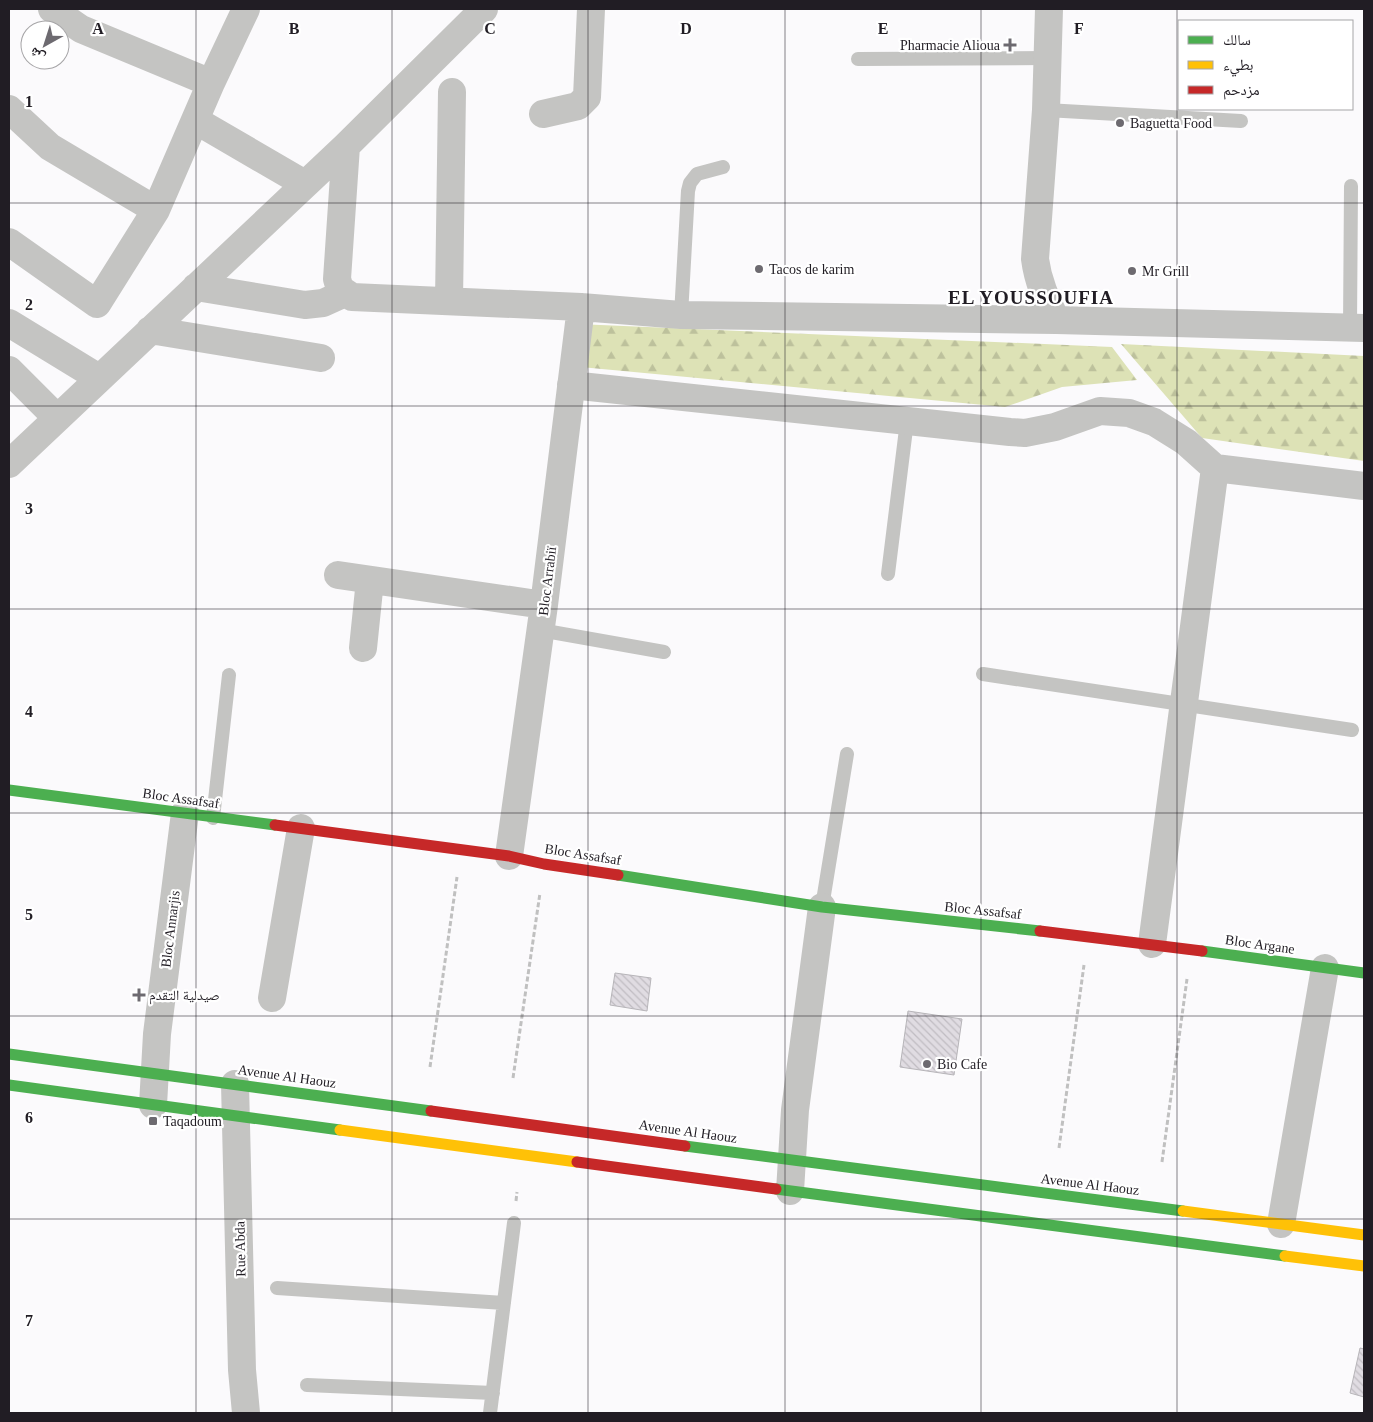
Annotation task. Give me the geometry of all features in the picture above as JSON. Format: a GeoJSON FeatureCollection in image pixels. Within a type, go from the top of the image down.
{"type":"FeatureCollection","features":[{"type":"Feature","properties":{"kind":"main road","name":"Bloc Assafsaf"},"geometry":{"type":"LineString","coordinates":[[9,790],[461,849],[509,856],[544,864],[822,907],[1152,944]]}},
{"type":"Feature","properties":{"kind":"main road","name":"Bloc Argane"},"geometry":{"type":"LineString","coordinates":[[1152,944],[1364,973]]}},
{"type":"Feature","properties":{"kind":"main road","name":"Avenue Al Haouz"},"geometry":{"type":"LineString","coordinates":[[9,1054],[1364,1235]]}},
{"type":"Feature","properties":{"kind":"main road"},"geometry":{"type":"LineString","coordinates":[[9,1085],[790,1191],[1364,1266]]}},
{"type":"Feature","properties":{"kind":"street"},"geometry":{"type":"LineString","coordinates":[[52,9],[81,29],[211,83]]}},
{"type":"Feature","properties":{"kind":"street"},"geometry":{"type":"LineString","coordinates":[[9,242],[97,304],[156,210],[211,83],[246,9]]}},
{"type":"Feature","properties":{"kind":"street"},"geometry":{"type":"LineString","coordinates":[[9,464],[346,146],[484,9]]}},
{"type":"Feature","properties":{"kind":"street"},"geometry":{"type":"LineString","coordinates":[[543,114],[578,106],[587,97],[591,9]]}},
{"type":"Feature","properties":{"kind":"street"},"geometry":{"type":"LineString","coordinates":[[1049,9],[1046,58],[1046,110],[1035,259],[1037,276],[1043,294],[1056,320]]}},
{"type":"Feature","properties":{"kind":"street"},"geometry":{"type":"LineString","coordinates":[[449,301],[452,92]]}},
{"type":"Feature","properties":{"kind":"street"},"geometry":{"type":"LineString","coordinates":[[9,109],[50,147],[156,210]]}},
{"type":"Feature","properties":{"kind":"street"},"geometry":{"type":"LineString","coordinates":[[195,120],[305,184]]}},
{"type":"Feature","properties":{"kind":"street"},"geometry":{"type":"LineString","coordinates":[[346,146],[337,279],[340,289],[352,297],[581,307],[681,315],[1056,320],[1357,328]]}},
{"type":"Feature","properties":{"kind":"street"},"geometry":{"type":"LineString","coordinates":[[196,287],[305,305],[324,303],[345,293]]}},
{"type":"Feature","properties":{"kind":"street","name":"Bloc Arrabiï"},"geometry":{"type":"LineString","coordinates":[[509,856],[542,617],[581,307]]}},
{"type":"Feature","properties":{"kind":"street"},"geometry":{"type":"LineString","coordinates":[[9,323],[99,378]]}},
{"type":"Feature","properties":{"kind":"street"},"geometry":{"type":"LineString","coordinates":[[150,330],[321,358]]}},
{"type":"Feature","properties":{"kind":"street"},"geometry":{"type":"LineString","coordinates":[[9,370],[57,418]]}},
{"type":"Feature","properties":{"kind":"street"},"geometry":{"type":"LineString","coordinates":[[571,386],[1025,433],[1055,427],[1100,411],[1128,413],[1154,422],[1186,442],[1215,468],[1364,486]]}},
{"type":"Feature","properties":{"kind":"street"},"geometry":{"type":"LineString","coordinates":[[1152,944],[1215,468]]}},
{"type":"Feature","properties":{"kind":"street"},"geometry":{"type":"LineString","coordinates":[[338,575],[370,580],[542,617]]}},
{"type":"Feature","properties":{"kind":"street"},"geometry":{"type":"LineString","coordinates":[[364,648],[370,580]]}},
{"type":"Feature","properties":{"kind":"street","name":"Bloc Annarjis"},"geometry":{"type":"LineString","coordinates":[[153,1105],[157,1034],[185,813]]}},
{"type":"Feature","properties":{"kind":"street"},"geometry":{"type":"LineString","coordinates":[[272,998],[301,828]]}},
{"type":"Feature","properties":{"kind":"street"},"geometry":{"type":"LineString","coordinates":[[790,1191],[795,1110],[822,907]]}},
{"type":"Feature","properties":{"kind":"street"},"geometry":{"type":"LineString","coordinates":[[1281,1224],[1324,968]]}},
{"type":"Feature","properties":{"kind":"street","name":"Rue Abda"},"geometry":{"type":"LineString","coordinates":[[235,1084],[242,1370],[246,1413]]}},
{"type":"Feature","properties":{"kind":"lane"},"geometry":{"type":"LineString","coordinates":[[858,59],[1046,58]]}},
{"type":"Feature","properties":{"kind":"lane"},"geometry":{"type":"LineString","coordinates":[[1046,110],[1241,121]]}},
{"type":"Feature","properties":{"kind":"lane"},"geometry":{"type":"LineString","coordinates":[[681,315],[688,191],[690,184],[697,174],[723,167]]}},
{"type":"Feature","properties":{"kind":"lane"},"geometry":{"type":"LineString","coordinates":[[1352,186],[1357,328]]}},
{"type":"Feature","properties":{"kind":"lane"},"geometry":{"type":"LineString","coordinates":[[888,574],[907,422]]}},
{"type":"Feature","properties":{"kind":"lane"},"geometry":{"type":"LineString","coordinates":[[542,617],[664,652]]}},
{"type":"Feature","properties":{"kind":"lane"},"geometry":{"type":"LineString","coordinates":[[983,674],[1183,706],[1352,730]]}},
{"type":"Feature","properties":{"kind":"lane"},"geometry":{"type":"LineString","coordinates":[[212,818],[229,675]]}},
{"type":"Feature","properties":{"kind":"lane"},"geometry":{"type":"LineString","coordinates":[[822,907],[847,754]]}},
{"type":"Feature","properties":{"kind":"lane"},"geometry":{"type":"LineString","coordinates":[[490,1413],[514,1223]]}},
{"type":"Feature","properties":{"kind":"lane"},"geometry":{"type":"LineString","coordinates":[[277,1288],[504,1303]]}},
{"type":"Feature","properties":{"kind":"lane"},"geometry":{"type":"LineString","coordinates":[[307,1385],[493,1393]]}},
{"type":"Feature","properties":{"kind":"path"},"geometry":{"type":"LineString","coordinates":[[430,1067],[461,849]]}},
{"type":"Feature","properties":{"kind":"path"},"geometry":{"type":"LineString","coordinates":[[513,1078],[544,864]]}},
{"type":"Feature","properties":{"kind":"path"},"geometry":{"type":"LineString","coordinates":[[1059,1148],[1088,937]]}},
{"type":"Feature","properties":{"kind":"path"},"geometry":{"type":"LineString","coordinates":[[1162,1162],[1191,949]]}},
{"type":"Feature","properties":{"kind":"green space"},"geometry":{"type":"Polygon","coordinates":[[[577,324],[1112,347],[1137,380],[1062,387],[1005,407],[570,366],[577,324]]]}},
{"type":"Feature","properties":{"kind":"green space"},"geometry":{"type":"Polygon","coordinates":[[[1121,344],[1364,356],[1364,461],[1202,438],[1121,344]]]}},
{"type":"Feature","properties":{"kind":"building"},"geometry":{"type":"Polygon","coordinates":[[[615,973],[651,978],[647,1011],[610,1005],[615,973]]]}},
{"type":"Feature","properties":{"kind":"building"},"geometry":{"type":"Polygon","coordinates":[[[908,1011],[962,1019],[954,1075],[900,1067],[908,1011]]]}},
{"type":"Feature","properties":{"kind":"building"},"geometry":{"type":"Polygon","coordinates":[[[1360,1348],[1364,1349],[1364,1397],[1350,1393],[1360,1348]]]}},
{"type":"Feature","properties":{"kind":"traffic: fast"},"geometry":{"type":"LineString","coordinates":[[9,790],[275,825]]}},
{"type":"Feature","properties":{"kind":"traffic: fast"},"geometry":{"type":"LineString","coordinates":[[618,875],[822,907],[1040,931]]}},
{"type":"Feature","properties":{"kind":"traffic: fast"},"geometry":{"type":"LineString","coordinates":[[1202,951],[1364,973]]}},
{"type":"Feature","properties":{"kind":"traffic: fast"},"geometry":{"type":"LineString","coordinates":[[9,1054],[431,1111]]}},
{"type":"Feature","properties":{"kind":"traffic: fast"},"geometry":{"type":"LineString","coordinates":[[9,1085],[340,1130]]}},
{"type":"Feature","properties":{"kind":"traffic: fast"},"geometry":{"type":"LineString","coordinates":[[685,1146],[1183,1211]]}},
{"type":"Feature","properties":{"kind":"traffic: fast"},"geometry":{"type":"LineString","coordinates":[[776,1189],[1285,1256]]}},
{"type":"Feature","properties":{"kind":"traffic: slow"},"geometry":{"type":"LineString","coordinates":[[340,1130],[577,1162]]}},
{"type":"Feature","properties":{"kind":"traffic: slow"},"geometry":{"type":"LineString","coordinates":[[1183,1211],[1364,1235]]}},
{"type":"Feature","properties":{"kind":"traffic: slow"},"geometry":{"type":"LineString","coordinates":[[1285,1256],[1364,1266]]}},
{"type":"Feature","properties":{"kind":"traffic: jam"},"geometry":{"type":"LineString","coordinates":[[275,825],[509,856],[544,864],[618,875]]}},
{"type":"Feature","properties":{"kind":"traffic: jam"},"geometry":{"type":"LineString","coordinates":[[1040,931],[1202,951]]}},
{"type":"Feature","properties":{"kind":"traffic: jam"},"geometry":{"type":"LineString","coordinates":[[431,1111],[685,1146]]}},
{"type":"Feature","properties":{"kind":"traffic: jam"},"geometry":{"type":"LineString","coordinates":[[577,1162],[776,1189]]}},
{"type":"Feature","properties":{"kind":"place","name":"Pharmacie Alioua"},"geometry":{"type":"Point","coordinates":[1010,45]}},
{"type":"Feature","properties":{"kind":"place","name":"Baguetta Food"},"geometry":{"type":"Point","coordinates":[1120,123]}},
{"type":"Feature","properties":{"kind":"place","name":"Tacos de karim"},"geometry":{"type":"Point","coordinates":[759,269]}},
{"type":"Feature","properties":{"kind":"place","name":"Mr Grill"},"geometry":{"type":"Point","coordinates":[1132,271]}},
{"type":"Feature","properties":{"kind":"place","name":"صيدلية التقدم"},"geometry":{"type":"Point","coordinates":[139,995]}},
{"type":"Feature","properties":{"kind":"place","name":"Bio Cafe"},"geometry":{"type":"Point","coordinates":[927,1064]}},
{"type":"Feature","properties":{"kind":"place","name":"Taqadoum"},"geometry":{"type":"Point","coordinates":[153,1121]}},
{"type":"Feature","properties":{"kind":"district","name":"EL YOUSSOUFIA"},"geometry":{"type":"Point","coordinates":[1031,297]}}]}
